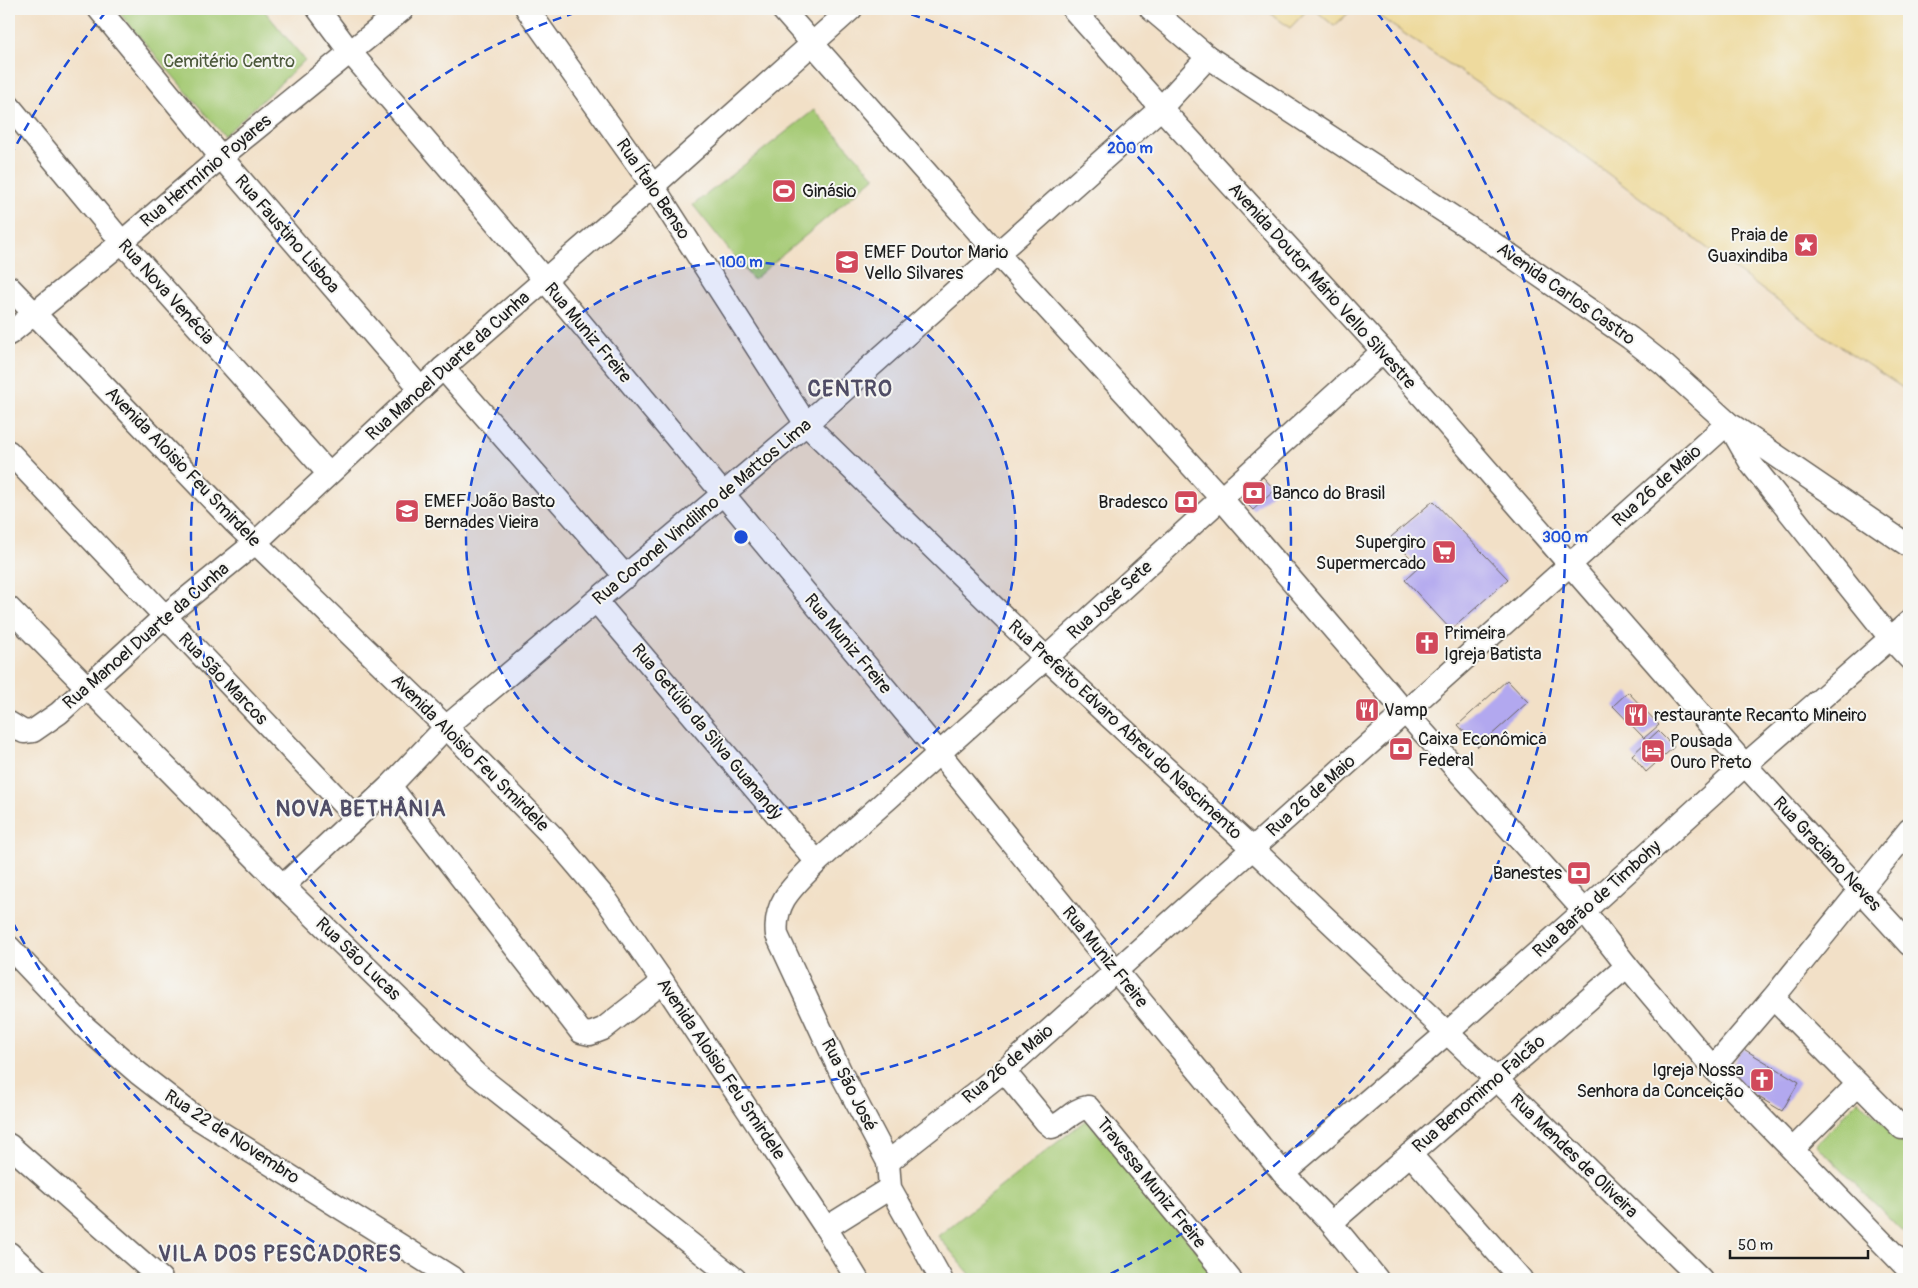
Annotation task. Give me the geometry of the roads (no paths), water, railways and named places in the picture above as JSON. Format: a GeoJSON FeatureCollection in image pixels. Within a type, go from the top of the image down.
{"type":"FeatureCollection","features":[{"type":"Feature","properties":{"kind":"street","name":"Rua Faustino Lisboa"},"geometry":{"type":"LineString","coordinates":[[99,9],[221,157],[421,389]]}},
{"type":"Feature","properties":{"kind":"street","name":"Rua Muniz Freire"},"geometry":{"type":"LineString","coordinates":[[318,9],[350,52],[544,280],[940,754],[1283,1173],[1332,1223],[1377,1279]]}},
{"type":"Feature","properties":{"kind":"street","name":"Rua Hermínio Poyares"},"geometry":{"type":"LineString","coordinates":[[9,334],[122,242],[221,157],[403,9]]}},
{"type":"Feature","properties":{"kind":"street","name":"Rua Ítalo Benso"},"geometry":{"type":"LineString","coordinates":[[527,9],[653,186],[806,424]]}},
{"type":"Feature","properties":{"kind":"street"},"geometry":{"type":"LineString","coordinates":[[782,9],[998,253],[1221,498],[1405,712],[1584,911],[1627,966],[1713,1068],[1909,1270]]}},
{"type":"Feature","properties":{"kind":"street","name":"Rua Manoel Duarte da Cunha"},"geometry":{"type":"LineString","coordinates":[[9,723],[24,732],[33,732],[45,724],[164,617],[255,543],[443,368],[653,186],[851,9]]}},
{"type":"Feature","properties":{"kind":"street","name":"Avenida Doutor Mário Vello Silvestre"},"geometry":{"type":"LineString","coordinates":[[1073,9],[1160,108],[1383,351],[1745,765]]}},
{"type":"Feature","properties":{"kind":"street","name":"Avenida Carlos Castro"},"geometry":{"type":"LineString","coordinates":[[1151,9],[1208,56],[1494,244],[1630,338],[1663,364],[1728,422],[1752,465],[1891,639],[1909,658]]}},
{"type":"Feature","properties":{"kind":"street","name":"Rua Coronel Vindilino de Mattos Lima"},"geometry":{"type":"LineString","coordinates":[[283,886],[390,786],[446,727],[597,602],[806,424],[1160,108],[1208,56]]}},
{"type":"Feature","properties":{"kind":"street","name":"Rua Nova Venécia"},"geometry":{"type":"LineString","coordinates":[[9,106],[122,242],[328,473]]}},
{"type":"Feature","properties":{"kind":"street","name":"Avenida Aloisio Feu Smirdele"},"geometry":{"type":"LineString","coordinates":[[9,287],[255,543],[446,727],[554,838],[605,898],[663,982],[826,1228],[857,1279]]}},
{"type":"Feature","properties":{"kind":"street","name":"Rua José Sete"},"geometry":{"type":"LineString","coordinates":[[792,889],[817,862],[940,754],[1383,351]]}},
{"type":"Feature","properties":{"kind":"street"},"geometry":{"type":"LineString","coordinates":[[443,368],[626,577]]}},
{"type":"Feature","properties":{"kind":"street"},"geometry":{"type":"LineString","coordinates":[[1728,422],[1909,546]]}},
{"type":"Feature","properties":{"kind":"street","name":"Rua 26 de Maio"},"geometry":{"type":"LineString","coordinates":[[888,1162],[1004,1071],[1728,422]]}},
{"type":"Feature","properties":{"kind":"street","name":"Rua Prefeito Edvaro Abreu do Nascimento"},"geometry":{"type":"LineString","coordinates":[[806,424],[1046,658],[1252,848],[1447,1033]]}},
{"type":"Feature","properties":{"kind":"street","name":"Rua São Marcos"},"geometry":{"type":"LineString","coordinates":[[9,452],[356,818]]}},
{"type":"Feature","properties":{"kind":"street","name":"Rua Getúlio da Silva Guanandy"},"geometry":{"type":"LineString","coordinates":[[597,602],[817,862]]}},
{"type":"Feature","properties":{"kind":"street","name":"Rua São Lucas"},"geometry":{"type":"LineString","coordinates":[[9,608],[283,886],[477,1075],[735,1279]]}},
{"type":"Feature","properties":{"kind":"street","name":"Rua Barão de Timbohy"},"geometry":{"type":"LineString","coordinates":[[1283,1173],[1447,1033],[1745,765],[1909,622]]}},
{"type":"Feature","properties":{"kind":"street","name":"Rua Graciano Neves"},"geometry":{"type":"LineString","coordinates":[[1745,765],[1909,944]]}},
{"type":"Feature","properties":{"kind":"street"},"geometry":{"type":"LineString","coordinates":[[390,786],[581,1032],[590,1034],[603,1029],[663,982]]}},
{"type":"Feature","properties":{"kind":"street"},"geometry":{"type":"LineString","coordinates":[[1713,1068],[1862,891],[1909,830]]}},
{"type":"Feature","properties":{"kind":"street","name":"Rua São José"},"geometry":{"type":"LineString","coordinates":[[792,889],[779,910],[776,921],[777,936],[841,1072],[888,1162],[890,1188],[940,1279]]}},
{"type":"Feature","properties":{"kind":"street","name":"Rua 22 de Novembro"},"geometry":{"type":"LineString","coordinates":[[9,947],[85,1027],[138,1073],[191,1114],[454,1279]]}},
{"type":"Feature","properties":{"kind":"street","name":"Rua Benomimo Falcão"},"geometry":{"type":"LineString","coordinates":[[1332,1223],[1627,966]]}},
{"type":"Feature","properties":{"kind":"street"},"geometry":{"type":"LineString","coordinates":[[1773,998],[1902,1128]]}},
{"type":"Feature","properties":{"kind":"street","name":"Rua Mendes de Oliveira"},"geometry":{"type":"LineString","coordinates":[[1447,1033],[1702,1279]]}},
{"type":"Feature","properties":{"kind":"street","name":"Travessa Muniz Freire"},"geometry":{"type":"LineString","coordinates":[[1004,1071],[1052,1127],[1059,1125],[1078,1108],[1088,1107],[1230,1279]]}},
{"type":"Feature","properties":{"kind":"street"},"geometry":{"type":"LineString","coordinates":[[1793,1149],[1858,1084]]}},
{"type":"Feature","properties":{"kind":"street"},"geometry":{"type":"LineString","coordinates":[[9,1145],[161,1279]]}},
{"type":"Feature","properties":{"kind":"street"},"geometry":{"type":"LineString","coordinates":[[1410,1154],[1521,1279]]}},
{"type":"Feature","properties":{"kind":"street"},"geometry":{"type":"LineString","coordinates":[[826,1228],[890,1188]]}},
{"type":"Feature","properties":{"kind":"street"},"geometry":{"type":"LineString","coordinates":[[9,1253],[37,1279]]}},
{"type":"Feature","properties":{"kind":"place","name":"Ginásio"},"geometry":{"type":"Point","coordinates":[784,191]}},
{"type":"Feature","properties":{"kind":"place","name":"Praia de Guaxindiba"},"geometry":{"type":"Point","coordinates":[1806,245]}},
{"type":"Feature","properties":{"kind":"place","name":"EMEF Doutor Mario Vello Silvares"},"geometry":{"type":"Point","coordinates":[847,262]}},
{"type":"Feature","properties":{"kind":"place","name":"Banco do Brasil"},"geometry":{"type":"Point","coordinates":[1254,493]}},
{"type":"Feature","properties":{"kind":"place","name":"Bradesco"},"geometry":{"type":"Point","coordinates":[1186,502]}},
{"type":"Feature","properties":{"kind":"place","name":"EMEF João Basto Bernades Vieira"},"geometry":{"type":"Point","coordinates":[407,511]}},
{"type":"Feature","properties":{"kind":"place","name":"Supergiro Supermercado"},"geometry":{"type":"Point","coordinates":[1444,552]}},
{"type":"Feature","properties":{"kind":"place","name":"Primeira Igreja Batista"},"geometry":{"type":"Point","coordinates":[1427,643]}},
{"type":"Feature","properties":{"kind":"place","name":"Vamp"},"geometry":{"type":"Point","coordinates":[1367,710]}},
{"type":"Feature","properties":{"kind":"place","name":"restaurante Recanto Mineiro"},"geometry":{"type":"Point","coordinates":[1636,715]}},
{"type":"Feature","properties":{"kind":"place","name":"Caixa Econômica Federal"},"geometry":{"type":"Point","coordinates":[1401,749]}},
{"type":"Feature","properties":{"kind":"place","name":"Pousada Ouro Preto"},"geometry":{"type":"Point","coordinates":[1653,751]}},
{"type":"Feature","properties":{"kind":"place","name":"Banestes"},"geometry":{"type":"Point","coordinates":[1579,873]}},
{"type":"Feature","properties":{"kind":"place","name":"Igreja Nossa Senhora da Conceição"},"geometry":{"type":"Point","coordinates":[1762,1080]}},
{"type":"Feature","properties":{"kind":"district","name":"CENTRO"},"geometry":{"type":"Point","coordinates":[850,389]}},
{"type":"Feature","properties":{"kind":"district","name":"NOVA BETHÂNIA"},"geometry":{"type":"Point","coordinates":[361,809]}},
{"type":"Feature","properties":{"kind":"district","name":"VILA DOS PESCADORES"},"geometry":{"type":"Point","coordinates":[280,1254]}},
{"type":"Feature","properties":{"kind":"park label","name":"Cemitério Centro"},"geometry":{"type":"Point","coordinates":[229,61]}}]}
